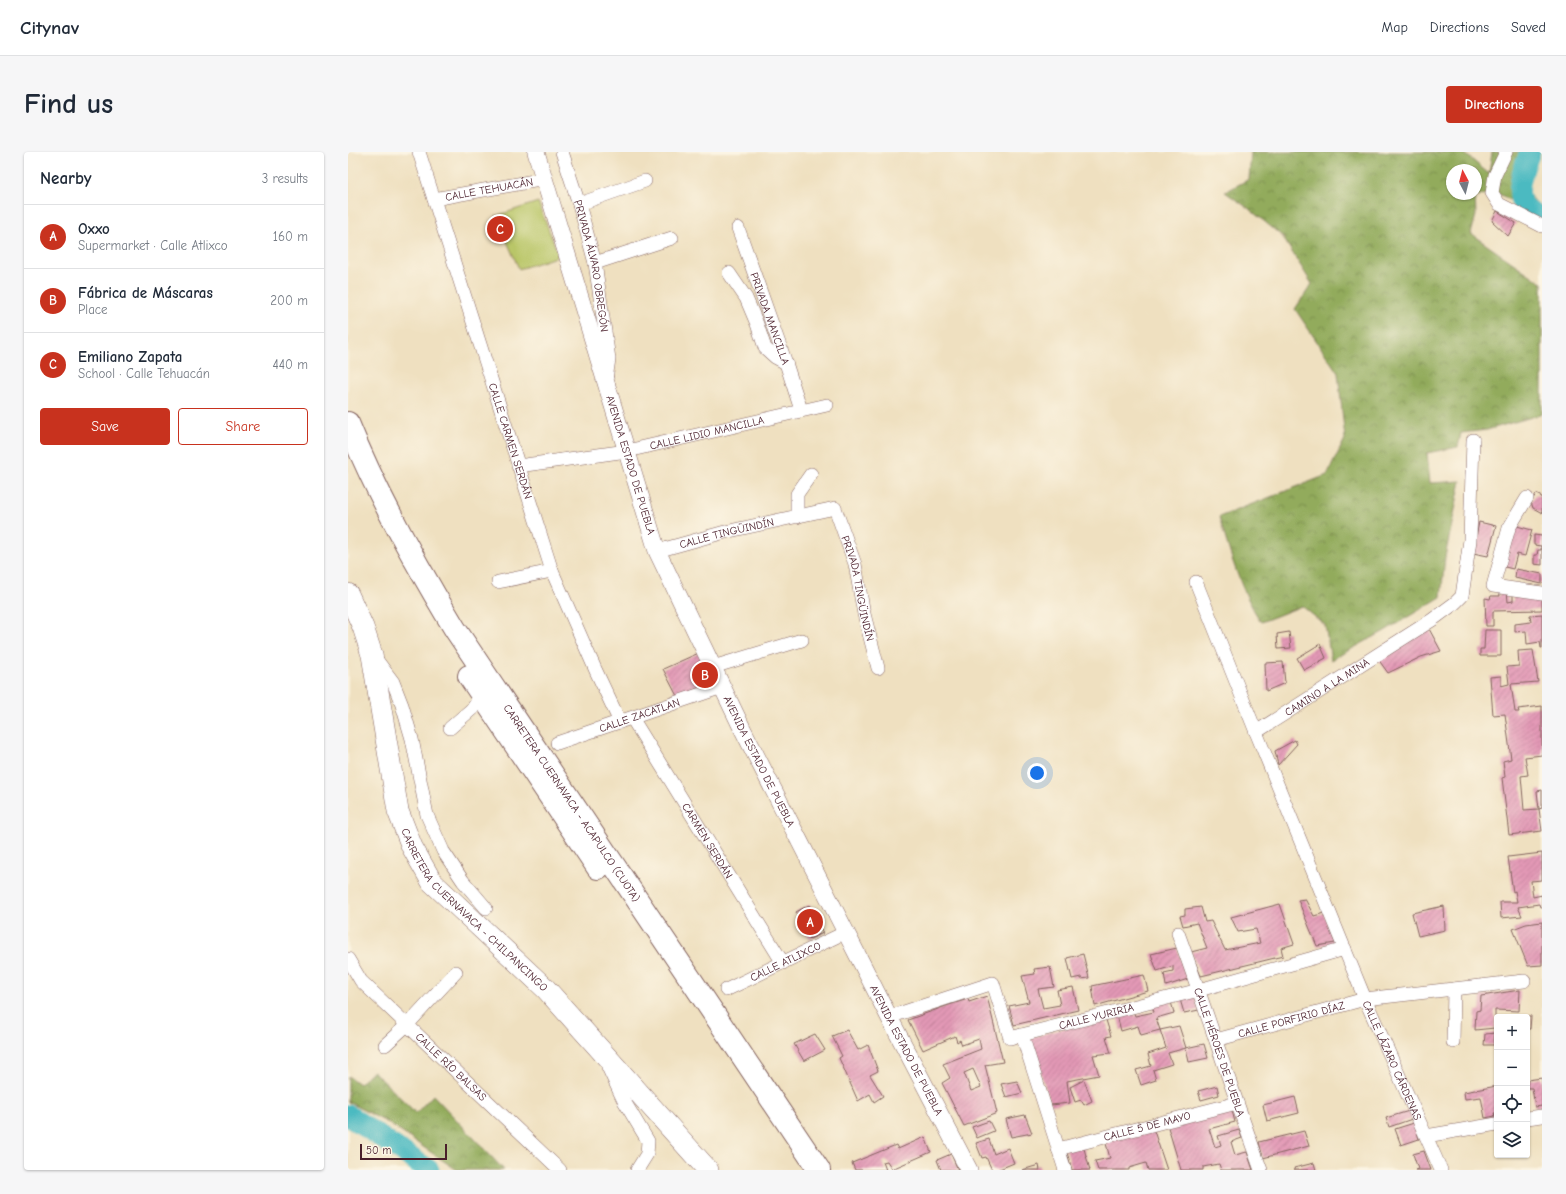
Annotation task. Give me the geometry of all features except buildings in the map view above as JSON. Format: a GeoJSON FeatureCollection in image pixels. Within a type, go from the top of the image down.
{"type":"FeatureCollection","features":[{"type":"Feature","properties":{"kind":"highway","name":"CARRETERA CUERNAVACA - ACAPULCO (CUOTA)"},"geometry":{"type":"LineString","coordinates":[[348,423],[359,451],[407,548],[455,629],[819,1170]]}},
{"type":"Feature","properties":{"kind":"highway","name":"CARRETERA CUERNAVACA - ACAPULCO (CUOTA)"},"geometry":{"type":"LineString","coordinates":[[348,460],[369,506],[408,578],[443,637],[802,1170]]}},
{"type":"Feature","properties":{"kind":"main road","name":"CARRETERA CUERNAVACA - CHILPANCINGO"},"geometry":{"type":"LineString","coordinates":[[348,594],[364,627],[372,655],[398,811],[412,847],[432,882],[546,989],[708,1170]]}},
{"type":"Feature","properties":{"kind":"street","name":"CALLE CARMEN SERDÁN"},"geometry":{"type":"LineString","coordinates":[[419,152],[552,571],[596,671],[626,720]]}},
{"type":"Feature","properties":{"kind":"street","name":"AVENIDA ESTADO DE PUEBLA"},"geometry":{"type":"LineString","coordinates":[[536,152],[657,551],[742,728],[889,1017],[969,1170]]}},
{"type":"Feature","properties":{"kind":"street","name":"PRIVADA ÁLVARO OBREGÓN"},"geometry":{"type":"LineString","coordinates":[[562,152],[580,204],[595,263],[608,359],[605,382]]}},
{"type":"Feature","properties":{"kind":"street"},"geometry":{"type":"LineString","coordinates":[[1506,152],[1495,175],[1492,193],[1499,204],[1542,226]]}},
{"type":"Feature","properties":{"kind":"street","name":"CALLE TEHUACÁN"},"geometry":{"type":"LineString","coordinates":[[434,199],[545,179]]}},
{"type":"Feature","properties":{"kind":"street"},"geometry":{"type":"LineString","coordinates":[[580,204],[646,181]]}},
{"type":"Feature","properties":{"kind":"street","name":"PRIVADA MANCILLA"},"geometry":{"type":"LineString","coordinates":[[738,228],[801,410]]}},
{"type":"Feature","properties":{"kind":"street"},"geometry":{"type":"LineString","coordinates":[[595,263],[672,238]]}},
{"type":"Feature","properties":{"kind":"street"},"geometry":{"type":"LineString","coordinates":[[729,273],[746,298],[765,348],[775,357],[786,363]]}},
{"type":"Feature","properties":{"kind":"street","name":"CALLE LIDIO MANCILLA"},"geometry":{"type":"LineString","coordinates":[[518,466],[627,451],[827,405]]}},
{"type":"Feature","properties":{"kind":"street","name":"CAMINO A LA MINA"},"geometry":{"type":"LineString","coordinates":[[1256,732],[1432,620],[1462,596],[1470,540],[1473,440]]}},
{"type":"Feature","properties":{"kind":"street"},"geometry":{"type":"LineString","coordinates":[[797,517],[796,494],[811,474]]}},
{"type":"Feature","properties":{"kind":"street"},"geometry":{"type":"LineString","coordinates":[[1528,498],[1509,528],[1493,586],[1542,593]]}},
{"type":"Feature","properties":{"kind":"street","name":"CALLE TINGÜINDÍN"},"geometry":{"type":"LineString","coordinates":[[657,551],[725,532],[835,508]]}},
{"type":"Feature","properties":{"kind":"street","name":"PRIVADA TINGÜINDÍN"},"geometry":{"type":"LineString","coordinates":[[835,508],[855,564],[864,614],[878,668]]}},
{"type":"Feature","properties":{"kind":"street"},"geometry":{"type":"LineString","coordinates":[[498,582],[552,571]]}},
{"type":"Feature","properties":{"kind":"street"},"geometry":{"type":"LineString","coordinates":[[1196,582],[1345,949]]}},
{"type":"Feature","properties":{"kind":"street"},"geometry":{"type":"LineString","coordinates":[[712,667],[802,640]]}},
{"type":"Feature","properties":{"kind":"street"},"geometry":{"type":"LineString","coordinates":[[372,655],[393,682],[402,705],[412,739],[426,815],[443,852],[463,881],[486,908]]}},
{"type":"Feature","properties":{"kind":"street","name":"CALLE ZACATLAN"},"geometry":{"type":"LineString","coordinates":[[557,743],[722,687]]}},
{"type":"Feature","properties":{"kind":"street"},"geometry":{"type":"LineString","coordinates":[[450,728],[473,708],[482,695]]}},
{"type":"Feature","properties":{"kind":"street","name":"CARMEN SERDÁN"},"geometry":{"type":"LineString","coordinates":[[626,720],[782,963]]}},
{"type":"Feature","properties":{"kind":"street","name":"CALLE ATLIXCO"},"geometry":{"type":"LineString","coordinates":[[726,990],[846,932]]}},
{"type":"Feature","properties":{"kind":"street","name":"CALLE HÉROES DE PUEBLA"},"geometry":{"type":"LineString","coordinates":[[1178,933],[1261,1170]]}},
{"type":"Feature","properties":{"kind":"street","name":"CALLE YURIRIA"},"geometry":{"type":"LineString","coordinates":[[1022,1035],[1199,990],[1345,949]]}},
{"type":"Feature","properties":{"kind":"street","name":"CALLE LÁZARO CÁRDENAS"},"geometry":{"type":"LineString","coordinates":[[1345,949],[1441,1170]]}},
{"type":"Feature","properties":{"kind":"street","name":"CALLE RÍO BALSAS"},"geometry":{"type":"LineString","coordinates":[[348,959],[362,981],[560,1170]]}},
{"type":"Feature","properties":{"kind":"street"},"geometry":{"type":"LineString","coordinates":[[385,1045],[408,1024],[456,972]]}},
{"type":"Feature","properties":{"kind":"street","name":"CALLE PORFIRIO DÍAZ"},"geometry":{"type":"LineString","coordinates":[[1216,1040],[1366,999],[1524,981]]}},
{"type":"Feature","properties":{"kind":"street"},"geometry":{"type":"LineString","coordinates":[[889,1017],[993,983],[1010,1038],[1022,1035],[1065,1170]]}},
{"type":"Feature","properties":{"kind":"street"},"geometry":{"type":"LineString","coordinates":[[1453,1042],[1454,989]]}},
{"type":"Feature","properties":{"kind":"street"},"geometry":{"type":"LineString","coordinates":[[600,1049],[624,1101],[648,1141],[647,1154],[637,1170]]}},
{"type":"Feature","properties":{"kind":"street","name":"CALLE 5 DE MAYO"},"geometry":{"type":"LineString","coordinates":[[1058,1149],[1237,1103]]}},
{"type":"Feature","properties":{"kind":"street"},"geometry":{"type":"LineString","coordinates":[[1530,1118],[1542,1116]]}},
{"type":"Feature","properties":{"kind":"street"},"geometry":{"type":"LineString","coordinates":[[1426,1136],[1494,1125]]}},
{"type":"Feature","properties":{"kind":"green space"},"geometry":{"type":"Polygon","coordinates":[[[1251,152],[1463,152],[1477,164],[1446,164],[1446,200],[1475,200],[1476,215],[1471,234],[1542,283],[1542,414],[1487,430],[1461,433],[1458,447],[1427,453],[1430,483],[1461,481],[1445,557],[1441,597],[1383,632],[1331,660],[1325,625],[1302,606],[1261,622],[1241,584],[1219,517],[1327,475],[1345,439],[1338,373],[1295,309],[1312,284],[1282,236],[1248,208],[1225,192],[1249,179],[1251,152]]]}},
{"type":"Feature","properties":{"kind":"green space"},"geometry":{"type":"Polygon","coordinates":[[[1492,152],[1539,152],[1529,183],[1529,195],[1536,204],[1542,206],[1542,220],[1521,213],[1514,202],[1497,193],[1482,195],[1482,168],[1489,174],[1492,152]]]}},
{"type":"Feature","properties":{"kind":"green space"},"geometry":{"type":"Polygon","coordinates":[[[538,202],[559,256],[519,269],[496,216],[538,202]]]}},
{"type":"Feature","properties":{"kind":"green space"},"geometry":{"type":"Polygon","coordinates":[[[373,1071],[416,1113],[433,1095],[504,1170],[457,1170],[388,1123],[348,1102],[348,1076],[359,1084],[373,1071]]]}},
{"type":"Feature","properties":{"kind":"waterway"},"geometry":{"type":"LineString","coordinates":[[1530,152],[1521,180],[1520,199],[1531,213],[1542,217]]}},
{"type":"Feature","properties":{"kind":"waterway"},"geometry":{"type":"LineString","coordinates":[[348,1115],[429,1170]]}},
{"type":"Feature","properties":{"kind":"place","name":"Emiliano Zapata"},"geometry":{"type":"Point","coordinates":[500,229]}},
{"type":"Feature","properties":{"kind":"place","name":"Fábrica de Máscaras"},"geometry":{"type":"Point","coordinates":[705,675]}},
{"type":"Feature","properties":{"kind":"place","name":"Oxxo"},"geometry":{"type":"Point","coordinates":[810,922]}}]}
